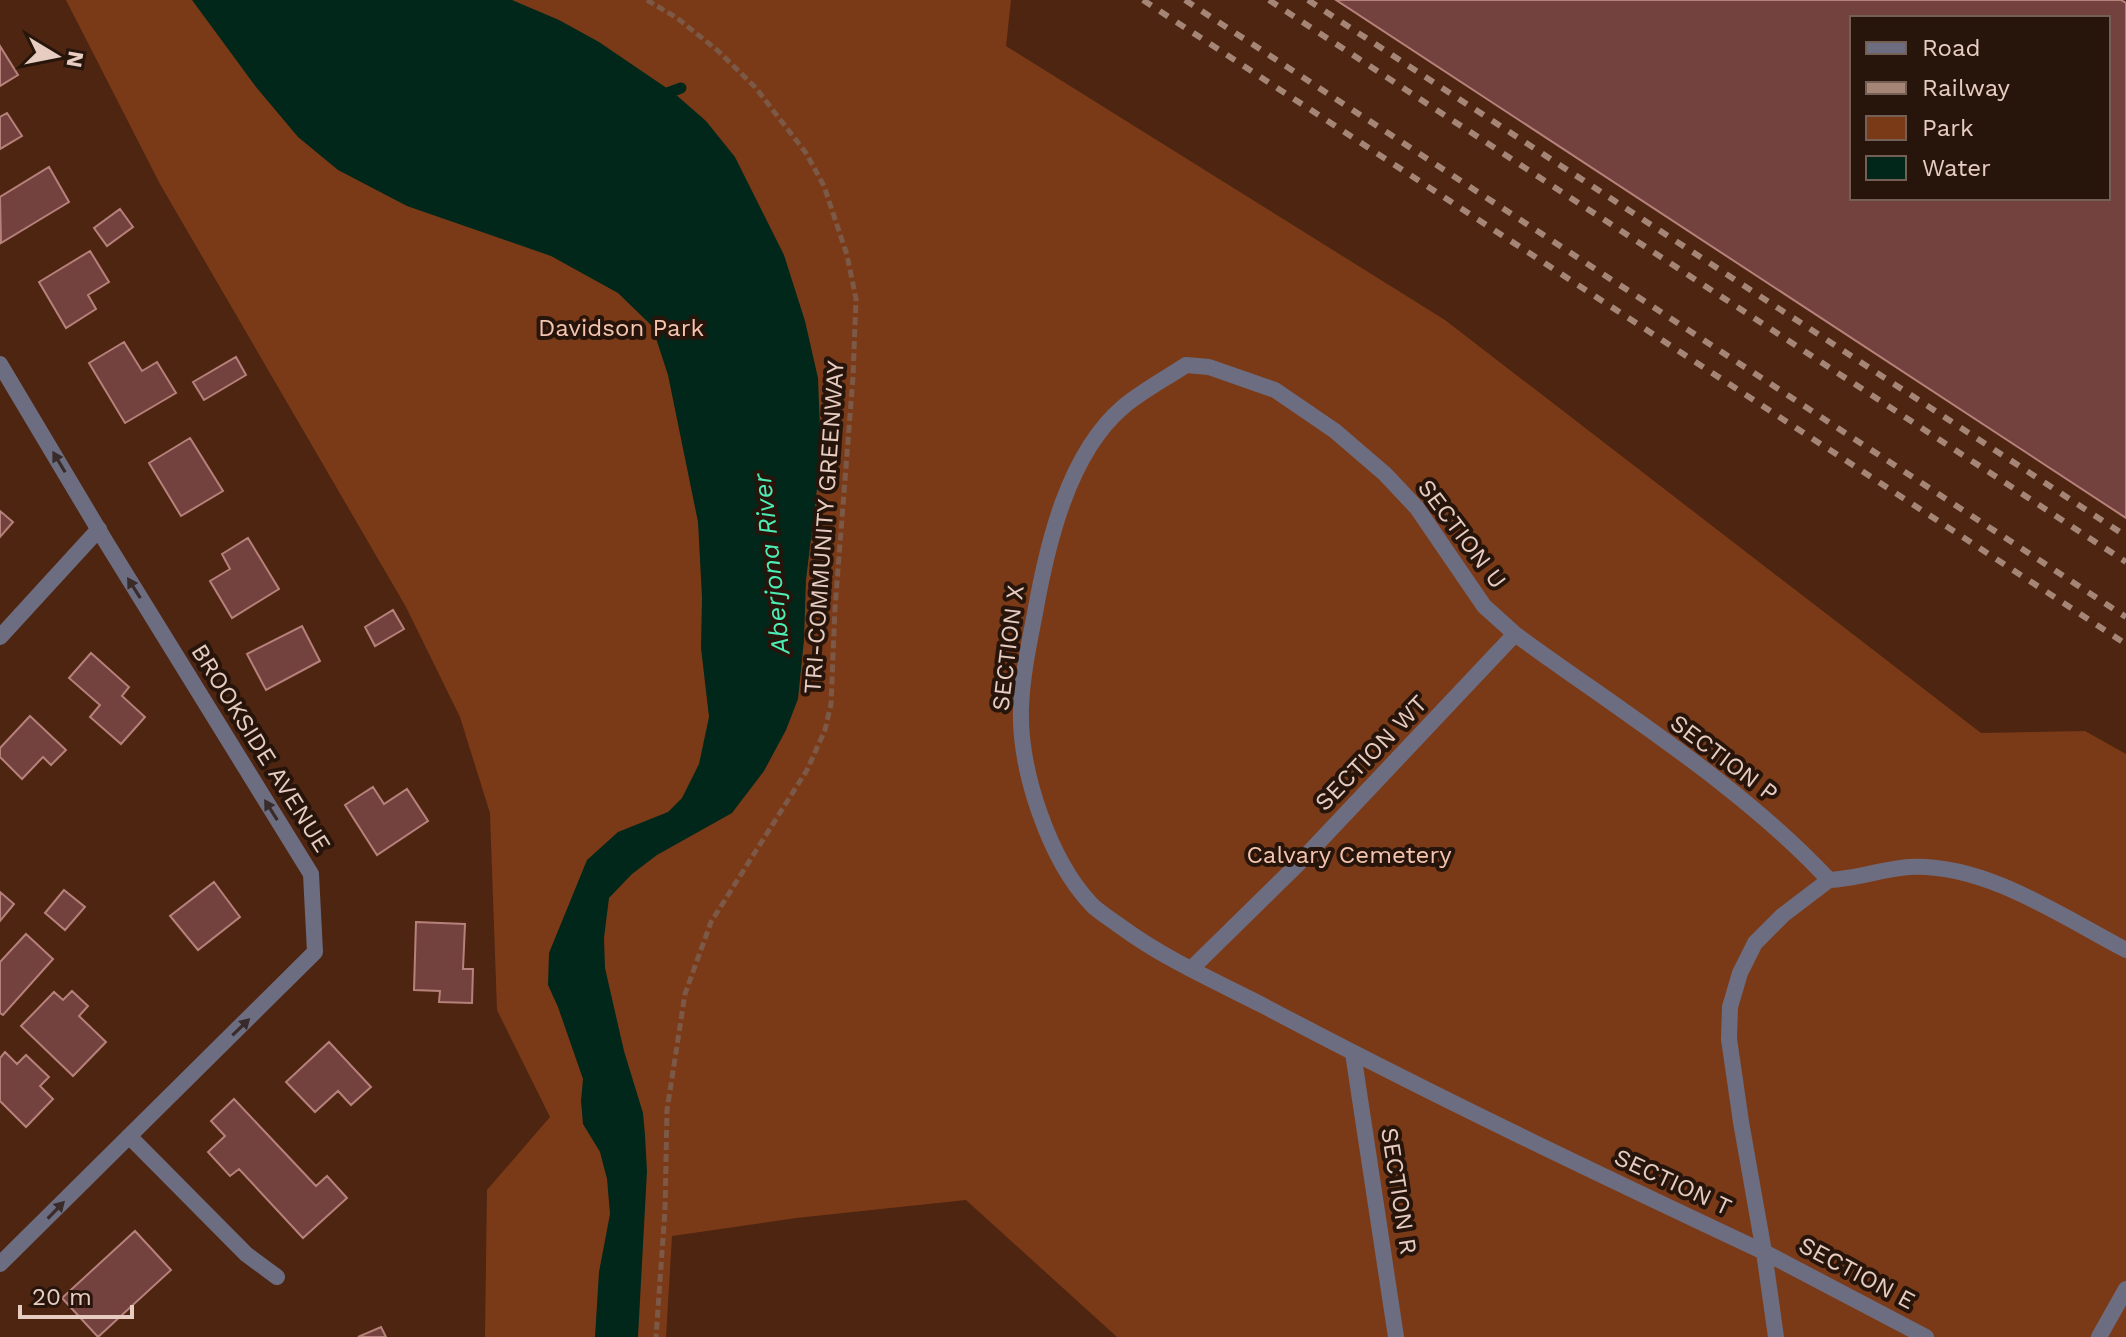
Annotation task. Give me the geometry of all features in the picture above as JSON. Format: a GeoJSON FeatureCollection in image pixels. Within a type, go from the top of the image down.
{"type":"FeatureCollection","features":[{"type":"Feature","properties":{"kind":"street","name":"BROOKSIDE AVENUE"},"geometry":{"type":"LineString","coordinates":[[0,364],[311,874],[315,952],[0,1264]]}},
{"type":"Feature","properties":{"kind":"street","name":"SECTION U"},"geometry":{"type":"LineString","coordinates":[[1186,365],[1209,367],[1275,390],[1335,431],[1385,474],[1417,508],[1484,606],[1515,634]]}},
{"type":"Feature","properties":{"kind":"street","name":"SECTION X"},"geometry":{"type":"LineString","coordinates":[[1186,365],[1120,409],[1095,440],[1068,488],[1042,573],[1027,652],[1021,710],[1025,758],[1039,809],[1059,859],[1093,906],[1143,943],[1192,968]]}},
{"type":"Feature","properties":{"kind":"street"},"geometry":{"type":"LineString","coordinates":[[0,637],[99,529]]}},
{"type":"Feature","properties":{"kind":"street","name":"SECTION WT"},"geometry":{"type":"LineString","coordinates":[[1192,968],[1300,862],[1515,634]]}},
{"type":"Feature","properties":{"kind":"street","name":"SECTION P"},"geometry":{"type":"LineString","coordinates":[[1515,634],[1724,785],[1799,848],[1829,880]]}},
{"type":"Feature","properties":{"kind":"street"},"geometry":{"type":"LineString","coordinates":[[1829,880],[1910,867],[1952,871],[1989,880],[2126,950]]}},
{"type":"Feature","properties":{"kind":"street","name":"SECTION T"},"geometry":{"type":"LineString","coordinates":[[1764,1252],[1729,1039],[1730,1007],[1740,973],[1755,943],[1783,915],[1829,880]]}},
{"type":"Feature","properties":{"kind":"street","name":"SECTION T"},"geometry":{"type":"LineString","coordinates":[[1192,968],[1353,1053],[1764,1252]]}},
{"type":"Feature","properties":{"kind":"street","name":"SECTION R"},"geometry":{"type":"LineString","coordinates":[[1353,1053],[1396,1337]]}},
{"type":"Feature","properties":{"kind":"street"},"geometry":{"type":"LineString","coordinates":[[129,1136],[246,1254],[277,1277]]}},
{"type":"Feature","properties":{"kind":"street"},"geometry":{"type":"LineString","coordinates":[[1764,1252],[1776,1337]]}},
{"type":"Feature","properties":{"kind":"street","name":"SECTION E"},"geometry":{"type":"LineString","coordinates":[[1764,1252],[1926,1337]]}},
{"type":"Feature","properties":{"kind":"street"},"geometry":{"type":"LineString","coordinates":[[2099,1337],[2126,1289]]}},
{"type":"Feature","properties":{"kind":"path","name":"TRI-COMMUNITY GREENWAY"},"geometry":{"type":"LineString","coordinates":[[647,0],[677,18],[717,50],[755,87],[806,153],[824,186],[847,255],[856,299],[831,704],[825,730],[807,770],[711,922],[685,994],[667,1110],[665,1210],[656,1337]]}},
{"type":"Feature","properties":{"kind":"green space","name":"Calvary Cemetery"},"geometry":{"type":"Polygon","coordinates":[[[66,0],[1011,0],[1006,46],[1445,320],[1981,733],[2085,731],[2126,754],[2126,1337],[1117,1337],[966,1200],[796,1218],[672,1236],[666,1337],[485,1337],[487,1190],[550,1117],[497,1010],[490,813],[460,717],[406,607],[160,184],[66,0]]]}},
{"type":"Feature","properties":{"kind":"water","name":"Aberjona River"},"geometry":{"type":"Polygon","coordinates":[[[192,0],[512,0],[559,20],[599,42],[674,93],[706,121],[735,157],[784,255],[805,321],[818,378],[821,456],[806,580],[798,699],[764,771],[732,813],[657,855],[632,874],[609,898],[604,938],[605,968],[624,1051],[643,1113],[645,1135],[647,1171],[638,1337],[595,1337],[599,1272],[610,1214],[607,1179],[600,1152],[583,1124],[583,1079],[548,985],[549,953],[587,860],[618,832],[668,812],[682,798],[699,764],[709,717],[701,648],[698,522],[668,375],[652,326],[618,293],[551,256],[407,206],[338,170],[298,137],[256,87],[192,0]]]}},
{"type":"Feature","properties":{"kind":"building"},"geometry":{"type":"Polygon","coordinates":[[[1336,0],[2121,0],[2126,3],[2126,518],[1336,0]]]}},
{"type":"Feature","properties":{"kind":"building"},"geometry":{"type":"Polygon","coordinates":[[[0,46],[18,75],[0,86],[0,46]]]}},
{"type":"Feature","properties":{"kind":"building"},"geometry":{"type":"Polygon","coordinates":[[[7,113],[22,136],[0,149],[0,117],[7,113]]]}},
{"type":"Feature","properties":{"kind":"building"},"geometry":{"type":"Polygon","coordinates":[[[49,167],[69,202],[1,243],[0,197],[49,167]]]}},
{"type":"Feature","properties":{"kind":"building"},"geometry":{"type":"Polygon","coordinates":[[[120,209],[133,227],[107,246],[94,228],[120,209]]]}},
{"type":"Feature","properties":{"kind":"building"},"geometry":{"type":"Polygon","coordinates":[[[90,251],[109,282],[88,295],[96,309],[66,328],[39,282],[90,251]]]}},
{"type":"Feature","properties":{"kind":"building"},"geometry":{"type":"Polygon","coordinates":[[[124,342],[142,371],[157,362],[176,393],[125,423],[89,363],[124,342]]]}},
{"type":"Feature","properties":{"kind":"building"},"geometry":{"type":"Polygon","coordinates":[[[236,357],[246,375],[204,400],[193,382],[236,357]]]}},
{"type":"Feature","properties":{"kind":"building"},"geometry":{"type":"Polygon","coordinates":[[[190,438],[223,491],[181,516],[149,463],[190,438]]]}},
{"type":"Feature","properties":{"kind":"building"},"geometry":{"type":"Polygon","coordinates":[[[0,511],[13,522],[0,537],[0,511]]]}},
{"type":"Feature","properties":{"kind":"building"},"geometry":{"type":"Polygon","coordinates":[[[248,538],[279,589],[232,618],[210,581],[230,569],[222,554],[248,538]]]}},
{"type":"Feature","properties":{"kind":"building"},"geometry":{"type":"Polygon","coordinates":[[[393,610],[404,629],[375,646],[365,627],[393,610]]]}},
{"type":"Feature","properties":{"kind":"building"},"geometry":{"type":"Polygon","coordinates":[[[302,626],[320,661],[266,690],[247,654],[302,626]]]}},
{"type":"Feature","properties":{"kind":"building"},"geometry":{"type":"Polygon","coordinates":[[[91,653],[129,687],[122,696],[145,717],[121,744],[90,717],[100,705],[69,678],[91,653]]]}},
{"type":"Feature","properties":{"kind":"building"},"geometry":{"type":"Polygon","coordinates":[[[30,716],[66,750],[51,765],[43,757],[22,779],[0,757],[0,748],[30,716]]]}},
{"type":"Feature","properties":{"kind":"building"},"geometry":{"type":"Polygon","coordinates":[[[373,787],[384,804],[407,789],[428,821],[377,855],[345,805],[373,787]]]}},
{"type":"Feature","properties":{"kind":"building"},"geometry":{"type":"Polygon","coordinates":[[[214,882],[240,917],[198,950],[170,916],[214,882]]]}},
{"type":"Feature","properties":{"kind":"building"},"geometry":{"type":"Polygon","coordinates":[[[64,890],[85,907],[65,930],[45,913],[64,890]]]}},
{"type":"Feature","properties":{"kind":"building"},"geometry":{"type":"Polygon","coordinates":[[[0,892],[14,904],[0,921],[0,892]]]}},
{"type":"Feature","properties":{"kind":"building"},"geometry":{"type":"Polygon","coordinates":[[[416,922],[465,924],[463,969],[473,969],[472,1003],[439,1002],[440,991],[414,990],[416,922]]]}},
{"type":"Feature","properties":{"kind":"building"},"geometry":{"type":"Polygon","coordinates":[[[26,934],[53,959],[3,1015],[0,1013],[0,962],[26,934]]]}},
{"type":"Feature","properties":{"kind":"building"},"geometry":{"type":"Polygon","coordinates":[[[72,991],[88,1006],[79,1016],[106,1042],[73,1076],[21,1026],[54,992],[63,1000],[72,991]]]}},
{"type":"Feature","properties":{"kind":"building"},"geometry":{"type":"Polygon","coordinates":[[[329,1042],[371,1087],[351,1105],[338,1091],[315,1112],[286,1082],[329,1042]]]}},
{"type":"Feature","properties":{"kind":"building"},"geometry":{"type":"Polygon","coordinates":[[[5,1052],[17,1064],[26,1055],[49,1077],[40,1086],[53,1099],[26,1127],[0,1101],[0,1058],[5,1052]]]}},
{"type":"Feature","properties":{"kind":"building"},"geometry":{"type":"Polygon","coordinates":[[[234,1099],[316,1186],[327,1176],[347,1198],[303,1238],[239,1169],[230,1176],[208,1152],[225,1136],[211,1121],[234,1099]]]}},
{"type":"Feature","properties":{"kind":"building"},"geometry":{"type":"Polygon","coordinates":[[[135,1231],[171,1270],[98,1337],[62,1298],[135,1231]]]}},
{"type":"Feature","properties":{"kind":"building"},"geometry":{"type":"Polygon","coordinates":[[[381,1327],[386,1337],[358,1337],[381,1327]]]}},
{"type":"Feature","properties":{"kind":"waterway"},"geometry":{"type":"LineString","coordinates":[[659,96],[681,88]]}},
{"type":"Feature","properties":{"kind":"railway"},"geometry":{"type":"LineString","coordinates":[[1143,0],[2126,644]]}},
{"type":"Feature","properties":{"kind":"railway"},"geometry":{"type":"LineString","coordinates":[[1185,0],[2126,617]]}},
{"type":"Feature","properties":{"kind":"railway"},"geometry":{"type":"LineString","coordinates":[[1269,0],[2126,562]]}},
{"type":"Feature","properties":{"kind":"railway"},"geometry":{"type":"LineString","coordinates":[[1308,0],[2126,536]]}},
{"type":"Feature","properties":{"kind":"park label","name":"Davidson Park"},"geometry":{"type":"Point","coordinates":[621,328]}}]}
